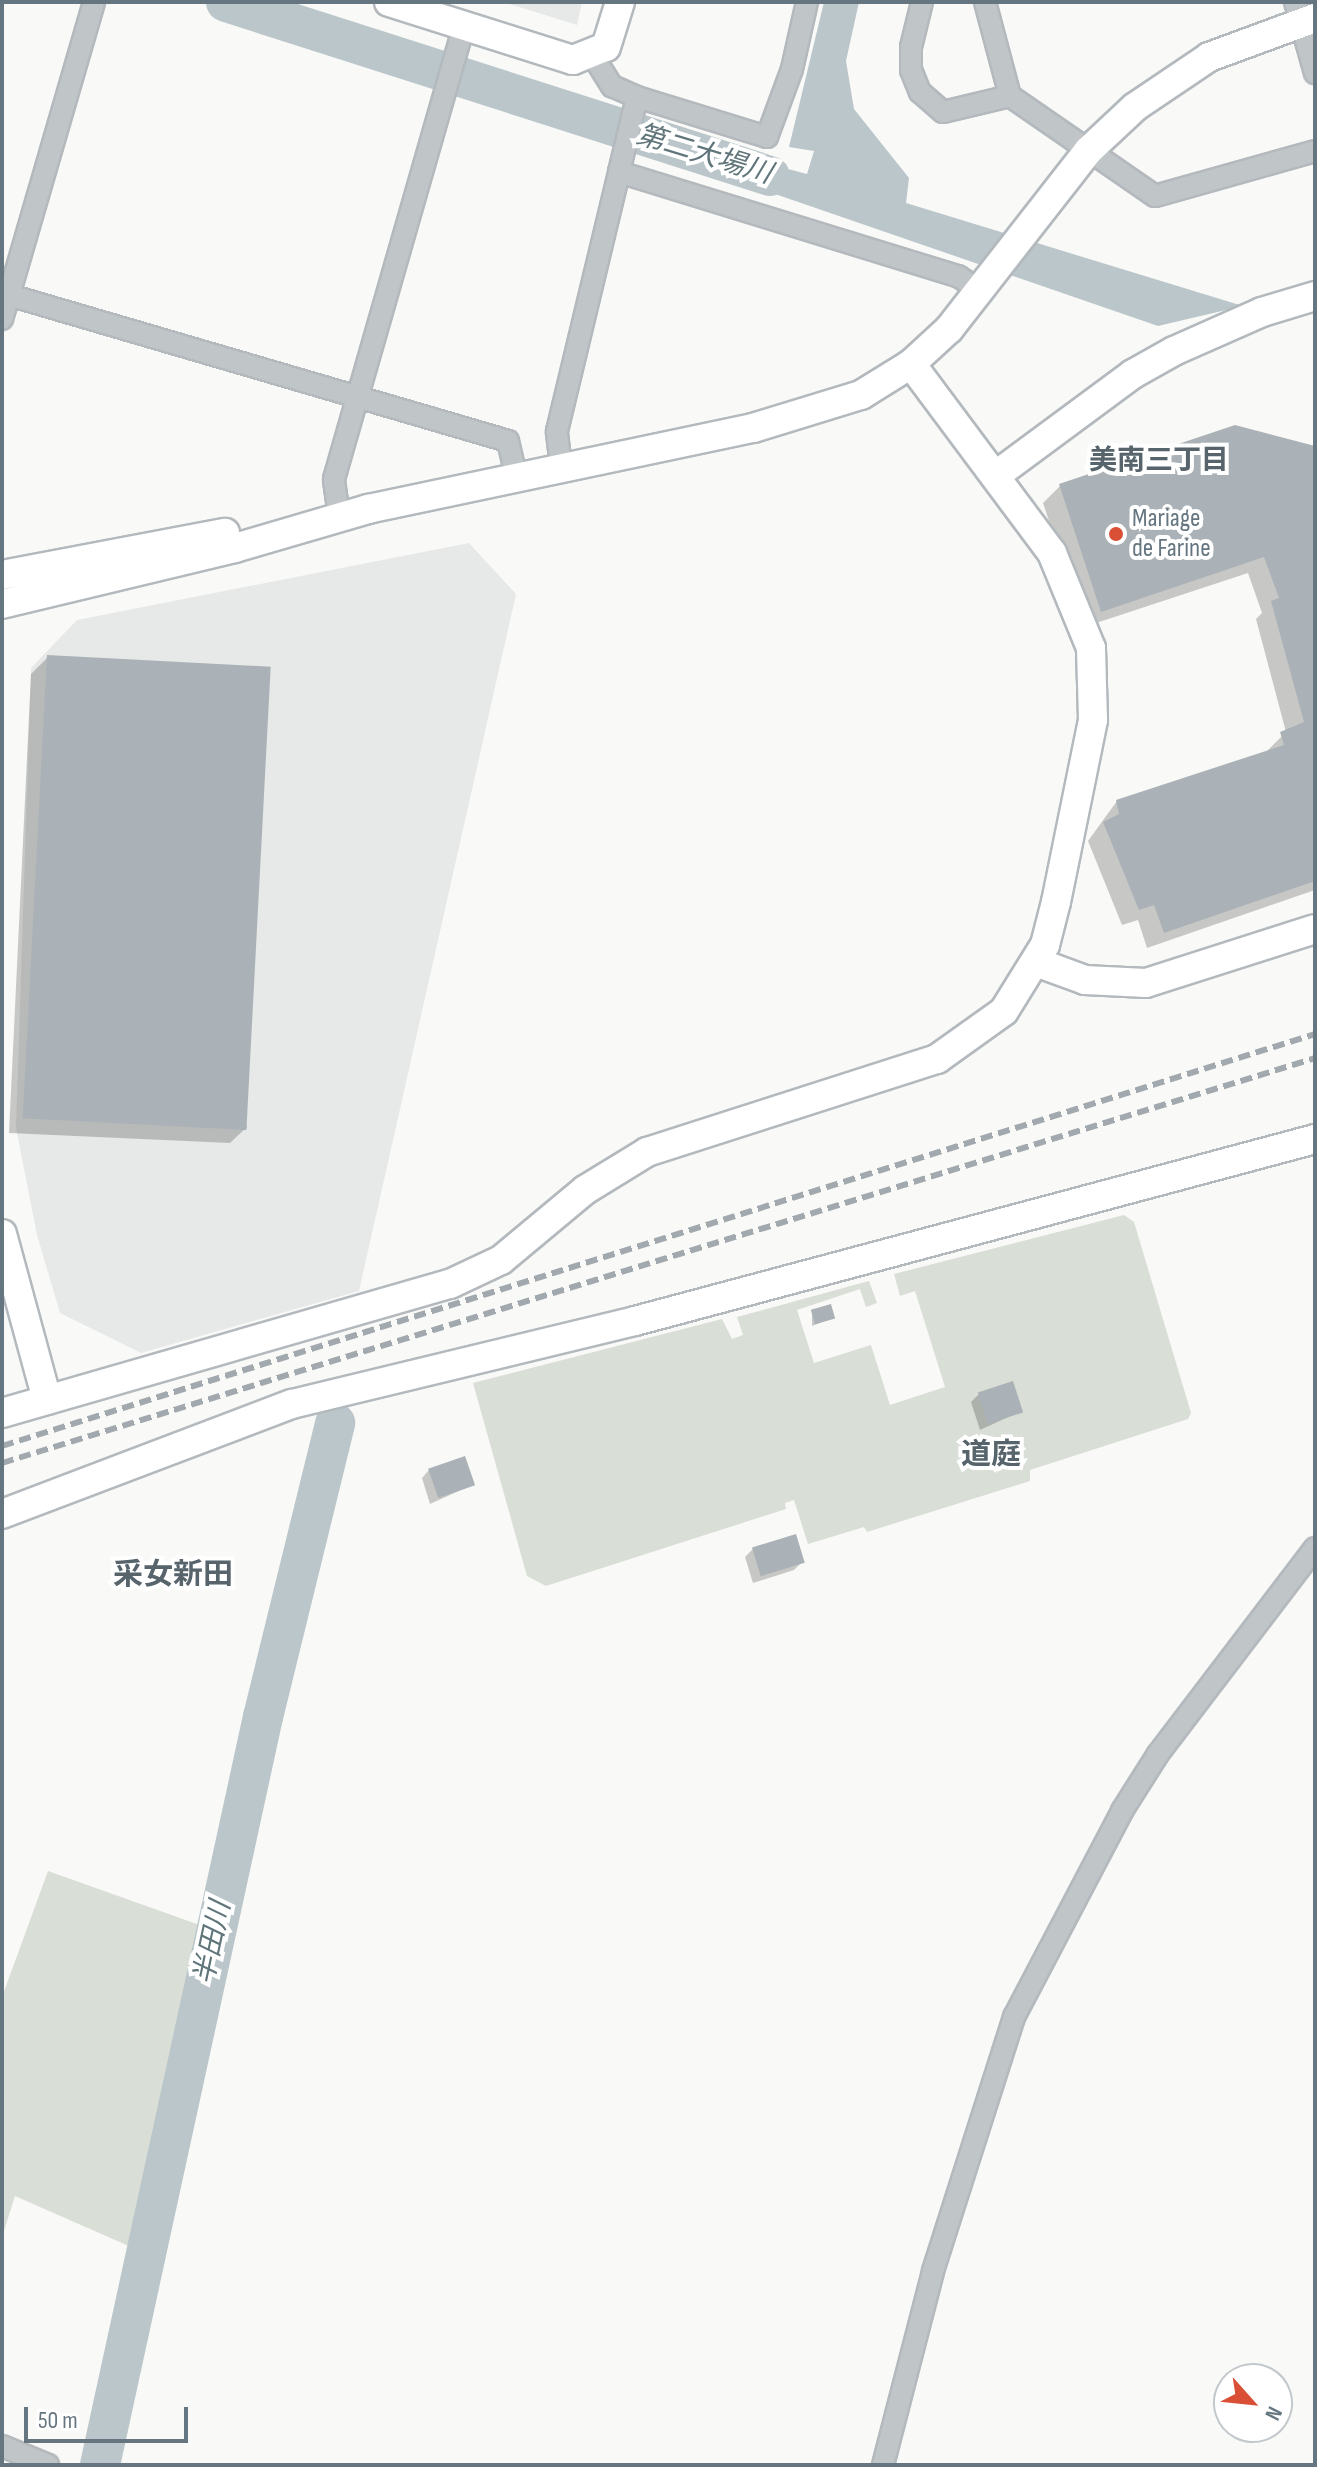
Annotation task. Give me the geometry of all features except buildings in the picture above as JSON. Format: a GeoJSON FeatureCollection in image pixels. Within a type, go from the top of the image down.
{"type":"FeatureCollection","features":[{"type":"Feature","properties":{"kind":"street"},"geometry":{"type":"LineString","coordinates":[[2,319],[6,294],[94,2]]}},
{"type":"Feature","properties":{"kind":"street"},"geometry":{"type":"LineString","coordinates":[[389,2],[460,38],[573,60],[593,56],[612,35],[620,2]]}},
{"type":"Feature","properties":{"kind":"street"},"geometry":{"type":"LineString","coordinates":[[593,56],[612,86],[637,97],[767,137],[792,69],[807,2]]}},
{"type":"Feature","properties":{"kind":"street"},"geometry":{"type":"LineString","coordinates":[[922,2],[911,47],[911,70],[920,92],[943,112],[1010,96]]}},
{"type":"Feature","properties":{"kind":"street"},"geometry":{"type":"LineString","coordinates":[[985,2],[1010,96],[1155,196],[1315,151]]}},
{"type":"Feature","properties":{"kind":"street"},"geometry":{"type":"LineString","coordinates":[[2,575],[144,546],[309,523],[516,475],[822,411],[861,395],[911,364],[984,285],[1088,151],[1145,99],[1198,64],[1304,14],[1315,73]]}},
{"type":"Feature","properties":{"kind":"street"},"geometry":{"type":"LineString","coordinates":[[339,516],[334,479],[460,38]]}},
{"type":"Feature","properties":{"kind":"street"},"geometry":{"type":"LineString","coordinates":[[561,466],[557,431],[619,172],[620,151],[637,97]]}},
{"type":"Feature","properties":{"kind":"street"},"geometry":{"type":"LineString","coordinates":[[619,172],[984,285]]}},
{"type":"Feature","properties":{"kind":"street"},"geometry":{"type":"LineString","coordinates":[[6,294],[508,441],[516,475]]}},
{"type":"Feature","properties":{"kind":"street"},"geometry":{"type":"LineString","coordinates":[[995,476],[1133,374],[1174,351],[1262,312],[1315,296]]}},
{"type":"Feature","properties":{"kind":"street"},"geometry":{"type":"LineString","coordinates":[[2,1413],[482,1271],[585,1190],[647,1152],[916,1067],[960,1047],[1004,1011],[1036,962],[1056,902],[1083,782],[1094,673],[1084,624],[1066,577],[911,364]]}},
{"type":"Feature","properties":{"kind":"street"},"geometry":{"type":"LineString","coordinates":[[2,604],[235,548],[309,523]]}},
{"type":"Feature","properties":{"kind":"street"},"geometry":{"type":"LineString","coordinates":[[1036,962],[1085,980],[1146,983],[1315,929]]}},
{"type":"Feature","properties":{"kind":"street"},"geometry":{"type":"LineString","coordinates":[[2,1514],[292,1404],[635,1321],[1315,1139]]}},
{"type":"Feature","properties":{"kind":"street"},"geometry":{"type":"LineString","coordinates":[[2,1234],[47,1400]]}},
{"type":"Feature","properties":{"kind":"street"},"geometry":{"type":"LineString","coordinates":[[883,2465],[937,2258],[1014,2017],[1150,1765],[1315,1548]]}},
{"type":"Feature","properties":{"kind":"street"},"geometry":{"type":"LineString","coordinates":[[2,2446],[48,2465]]}},
{"type":"Feature","properties":{"kind":"shaded area"},"geometry":{"type":"Polygon","coordinates":[[[503,2],[582,2],[577,25],[503,2]]]}},
{"type":"Feature","properties":{"kind":"shaded area"},"geometry":{"type":"Polygon","coordinates":[[[824,2],[859,2],[846,61],[854,109],[909,178],[906,203],[1243,306],[1158,326],[717,174],[723,152],[807,174],[814,151],[789,147],[824,2]]]}},
{"type":"Feature","properties":{"kind":"shaded area"},"geometry":{"type":"Polygon","coordinates":[[[469,543],[516,594],[359,1291],[141,1353],[60,1313],[37,1235],[16,1128],[31,668],[77,620],[469,543]]]}},
{"type":"Feature","properties":{"kind":"shaded area"},"geometry":{"type":"Polygon","coordinates":[[[1124,1215],[1134,1222],[1191,1413],[1188,1419],[1030,1470],[1030,1481],[867,1532],[864,1527],[808,1544],[794,1500],[785,1503],[786,1509],[546,1586],[527,1576],[473,1383],[722,1319],[732,1339],[743,1335],[737,1317],[869,1281],[877,1303],[866,1307],[860,1289],[797,1310],[814,1363],[871,1345],[890,1405],[945,1387],[915,1291],[900,1296],[894,1274],[1124,1215]]]}},
{"type":"Feature","properties":{"kind":"shaded area"},"geometry":{"type":"Polygon","coordinates":[[[48,1871],[208,1928],[131,2247],[15,2196],[2,2237],[2,1997],[48,1871]]]}},
{"type":"Feature","properties":{"kind":"waterway","name":"第二大場川"},"geometry":{"type":"LineString","coordinates":[[226,2],[770,176]]}},
{"type":"Feature","properties":{"kind":"waterway","name":"半田川"},"geometry":{"type":"LineString","coordinates":[[100,2465],[263,1717],[335,1423]]}},
{"type":"Feature","properties":{"kind":"railway"},"geometry":{"type":"LineString","coordinates":[[2,1446],[1315,1034]]}},
{"type":"Feature","properties":{"kind":"railway"},"geometry":{"type":"LineString","coordinates":[[2,1463],[1315,1058]]}},
{"type":"Feature","properties":{"kind":"place","name":"Mariage de Farine"},"geometry":{"type":"Point","coordinates":[1116,534]}},
{"type":"Feature","properties":{"kind":"district","name":"美南三丁目"},"geometry":{"type":"Point","coordinates":[1159,461]}},
{"type":"Feature","properties":{"kind":"district","name":"道庭"},"geometry":{"type":"Point","coordinates":[991,1455]}},
{"type":"Feature","properties":{"kind":"district","name":"采女新田"},"geometry":{"type":"Point","coordinates":[173,1575]}}]}
